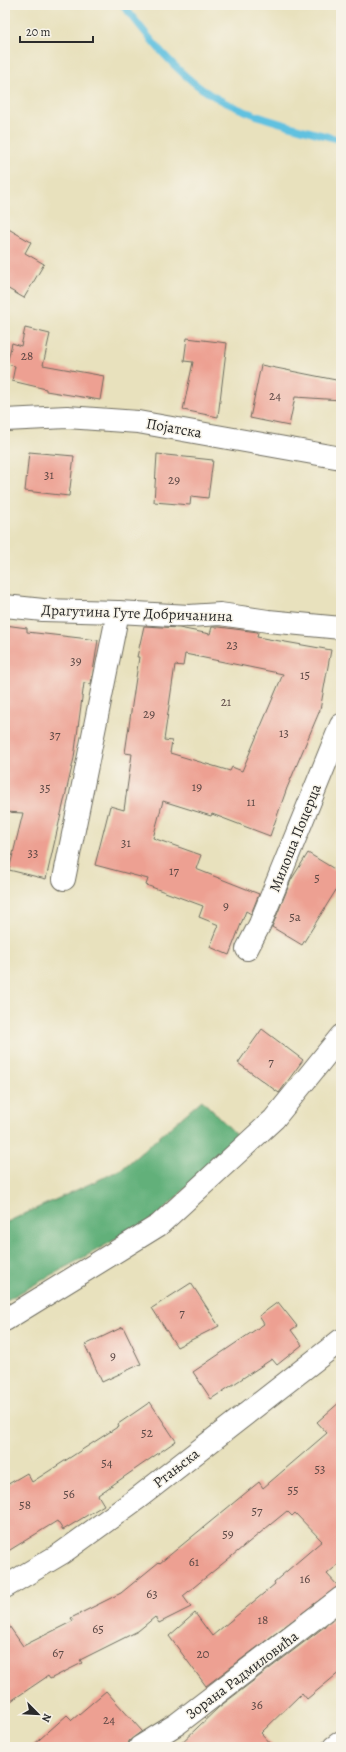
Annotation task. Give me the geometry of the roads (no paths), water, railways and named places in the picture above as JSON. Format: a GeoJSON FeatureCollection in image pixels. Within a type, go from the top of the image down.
{"type":"FeatureCollection","features":[{"type":"Feature","properties":{"kind":"street","name":"Појатска"},"geometry":{"type":"LineString","coordinates":[[5,420],[68,418],[138,422],[341,458]]}},
{"type":"Feature","properties":{"kind":"street","name":"Драгутина Гуте Добричанина"},"geometry":{"type":"LineString","coordinates":[[5,606],[43,610],[189,616],[220,614],[268,621],[341,628]]}},
{"type":"Feature","properties":{"kind":"street"},"geometry":{"type":"LineString","coordinates":[[64,879],[118,612]]}},
{"type":"Feature","properties":{"kind":"street","name":"Милоша Поцерца"},"geometry":{"type":"LineString","coordinates":[[247,949],[260,924],[341,725]]}},
{"type":"Feature","properties":{"kind":"street"},"geometry":{"type":"LineString","coordinates":[[5,1320],[159,1225],[274,1119],[341,1036]]}},
{"type":"Feature","properties":{"kind":"street","name":"Ртањска"},"geometry":{"type":"LineString","coordinates":[[5,1587],[62,1553],[138,1498],[341,1340]]}},
{"type":"Feature","properties":{"kind":"street","name":"Зорана Радмиловића"},"geometry":{"type":"LineString","coordinates":[[140,1747],[177,1724],[341,1598]]}},
{"type":"Feature","properties":{"kind":"street"},"geometry":{"type":"LineString","coordinates":[[334,1747],[341,1742]]}},
{"type":"Feature","properties":{"kind":"waterway"},"geometry":{"type":"LineString","coordinates":[[123,5],[170,61],[202,89],[234,107],[251,114],[341,140]]}}]}
